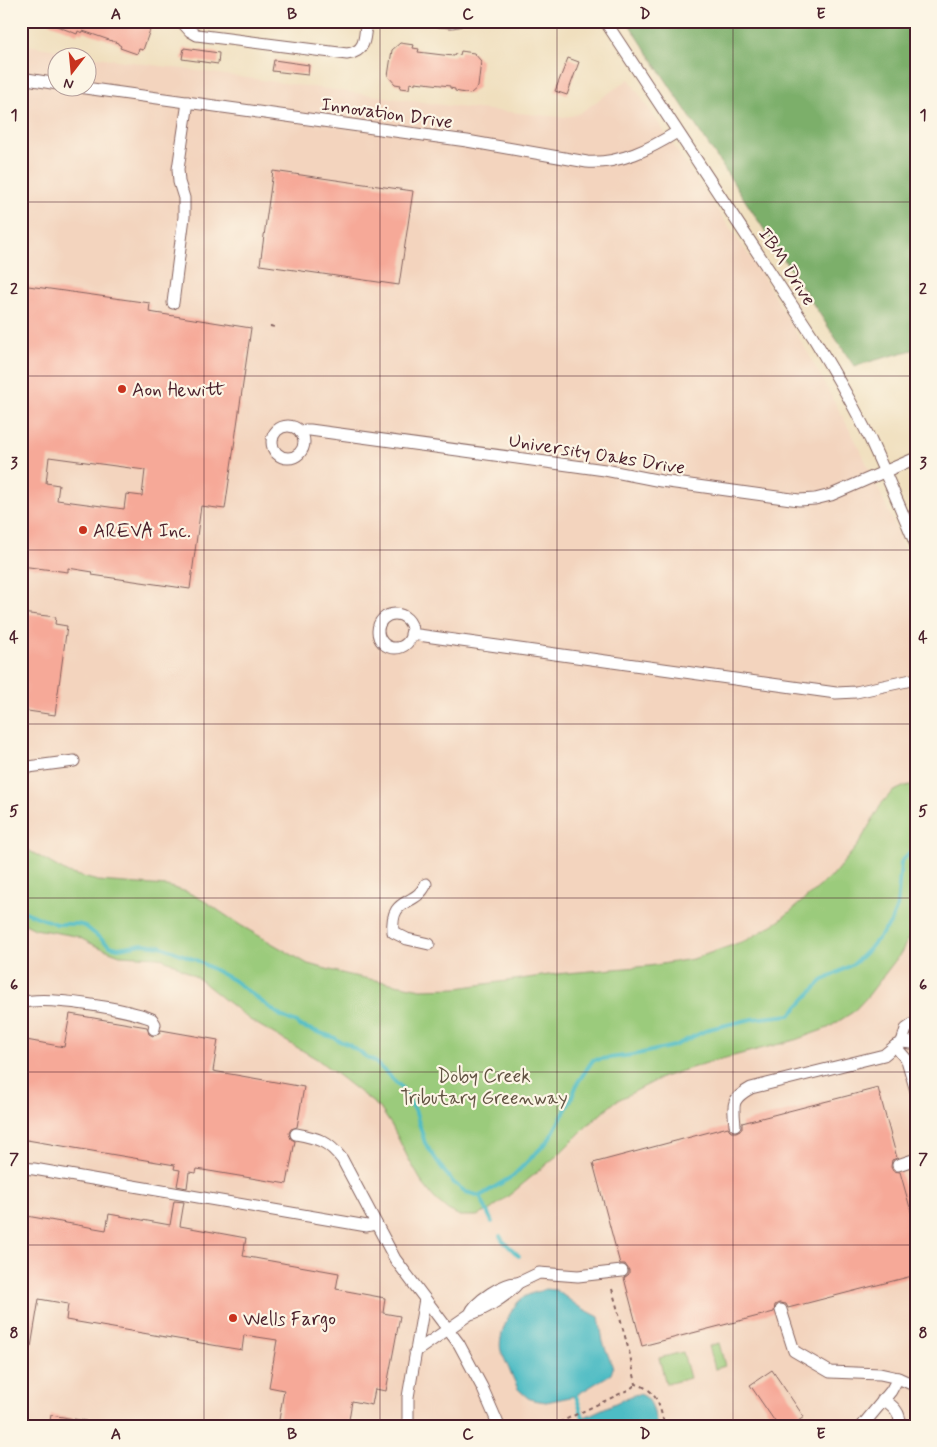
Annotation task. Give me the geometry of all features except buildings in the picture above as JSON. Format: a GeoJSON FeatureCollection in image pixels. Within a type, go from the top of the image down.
{"type":"FeatureCollection","features":[{"type":"Feature","properties":{"kind":"street"},"geometry":{"type":"LineString","coordinates":[[181,21],[190,32],[197,34],[347,54],[358,51],[361,48],[365,38],[366,21]]}},
{"type":"Feature","properties":{"kind":"street"},"geometry":{"type":"LineString","coordinates":[[439,21],[458,21]]}},
{"type":"Feature","properties":{"kind":"street","name":"IBM Drive"},"geometry":{"type":"LineString","coordinates":[[605,21],[813,337],[869,438],[916,545]]}},
{"type":"Feature","properties":{"kind":"street"},"geometry":{"type":"LineString","coordinates":[[21,78],[48,82]]}},
{"type":"Feature","properties":{"kind":"street","name":"Innovation Drive"},"geometry":{"type":"LineString","coordinates":[[98,90],[474,142],[587,162],[606,162],[622,158],[648,149],[678,132]]}},
{"type":"Feature","properties":{"kind":"street"},"geometry":{"type":"LineString","coordinates":[[173,303],[184,217],[184,198],[179,182],[178,169],[188,102]]}},
{"type":"Feature","properties":{"kind":"street","name":"University Oaks Drive"},"geometry":{"type":"LineString","coordinates":[[300,432],[310,430],[454,448],[661,481],[799,500],[831,495],[916,458]]}},
{"type":"Feature","properties":{"kind":"street"},"geometry":{"type":"LineString","coordinates":[[411,634],[836,693],[856,692],[916,679]]}},
{"type":"Feature","properties":{"kind":"street"},"geometry":{"type":"LineString","coordinates":[[21,768],[74,760]]}},
{"type":"Feature","properties":{"kind":"street"},"geometry":{"type":"LineString","coordinates":[[426,884],[418,896],[404,902],[398,908],[392,929],[393,932],[400,936],[429,944]]}},
{"type":"Feature","properties":{"kind":"street"},"geometry":{"type":"LineString","coordinates":[[21,1003],[33,1001],[56,1002],[111,1008],[152,1019],[155,1024],[154,1029]]}},
{"type":"Feature","properties":{"kind":"street"},"geometry":{"type":"LineString","coordinates":[[735,1125],[733,1106],[740,1095],[751,1088],[884,1054],[898,1044],[906,1029],[916,1022]]}},
{"type":"Feature","properties":{"kind":"street"},"geometry":{"type":"LineString","coordinates":[[898,1044],[911,1043],[916,1039]]}},
{"type":"Feature","properties":{"kind":"street"},"geometry":{"type":"LineString","coordinates":[[898,1044],[907,1060],[916,1091]]}},
{"type":"Feature","properties":{"kind":"street"},"geometry":{"type":"LineString","coordinates":[[296,1134],[325,1142],[342,1159],[395,1259],[459,1344],[475,1371],[499,1426]]}},
{"type":"Feature","properties":{"kind":"street"},"geometry":{"type":"LineString","coordinates":[[898,1165],[916,1159]]}},
{"type":"Feature","properties":{"kind":"street"},"geometry":{"type":"LineString","coordinates":[[21,1168],[367,1226],[376,1224]]}},
{"type":"Feature","properties":{"kind":"street"},"geometry":{"type":"LineString","coordinates":[[415,1352],[470,1314],[480,1311],[512,1290],[518,1282],[539,1273],[578,1276],[622,1271]]}},
{"type":"Feature","properties":{"kind":"street"},"geometry":{"type":"LineString","coordinates":[[408,1426],[408,1397],[425,1299]]}},
{"type":"Feature","properties":{"kind":"street"},"geometry":{"type":"LineString","coordinates":[[781,1310],[794,1351],[830,1372],[880,1374],[898,1378],[916,1386]]}},
{"type":"Feature","properties":{"kind":"street"},"geometry":{"type":"LineString","coordinates":[[862,1426],[891,1391],[898,1378]]}},
{"type":"Feature","properties":{"kind":"street"},"geometry":{"type":"LineString","coordinates":[[883,1399],[896,1409],[901,1420],[900,1426]]}},
{"type":"Feature","properties":{"kind":"path"},"geometry":{"type":"LineString","coordinates":[[270,326],[276,327]]}},
{"type":"Feature","properties":{"kind":"path"},"geometry":{"type":"LineString","coordinates":[[612,1289],[636,1384]]}},
{"type":"Feature","properties":{"kind":"path"},"geometry":{"type":"LineString","coordinates":[[552,1426],[630,1389],[636,1384]]}},
{"type":"Feature","properties":{"kind":"path"},"geometry":{"type":"LineString","coordinates":[[636,1384],[645,1386],[654,1394],[665,1426]]}},
{"type":"Feature","properties":{"kind":"shaded area"},"geometry":{"type":"Polygon","coordinates":[[[21,44],[48,49],[48,98],[98,98],[98,57],[458,107],[561,117],[580,113],[629,79],[758,268],[809,355],[860,449],[896,528],[916,585],[916,784],[905,786],[882,803],[858,845],[832,876],[779,921],[747,940],[693,959],[649,966],[556,974],[457,988],[421,989],[349,975],[308,964],[187,892],[167,886],[98,881],[68,873],[21,846],[21,44]]]}},
{"type":"Feature","properties":{"kind":"shaded area"},"geometry":{"type":"Polygon","coordinates":[[[21,922],[35,929],[76,936],[96,946],[136,957],[158,957],[173,963],[199,979],[250,1020],[317,1059],[380,1108],[392,1126],[423,1184],[460,1216],[477,1216],[490,1210],[559,1154],[588,1124],[616,1101],[663,1077],[710,1062],[795,1040],[828,1028],[852,1012],[868,996],[901,953],[916,923],[916,1426],[21,1426],[21,922]]]}},
{"type":"Feature","properties":{"kind":"green space"},"geometry":{"type":"Polygon","coordinates":[[[627,21],[916,21],[916,349],[854,366],[627,21]]]}},
{"type":"Feature","properties":{"kind":"green space","name":"Doby Creek Tributary Greenway"},"geometry":{"type":"Polygon","coordinates":[[[916,784],[916,923],[901,953],[868,996],[853,1012],[828,1028],[795,1040],[710,1062],[663,1077],[616,1101],[559,1154],[512,1193],[490,1210],[477,1216],[460,1216],[448,1210],[434,1198],[423,1184],[392,1126],[380,1108],[317,1059],[250,1020],[199,979],[173,963],[158,957],[120,955],[76,936],[35,929],[21,922],[21,846],[68,873],[98,881],[167,886],[187,892],[308,964],[349,975],[421,989],[457,988],[556,974],[649,966],[693,959],[747,940],[779,921],[832,876],[858,845],[882,803],[892,792],[905,786],[916,784]]]}},
{"type":"Feature","properties":{"kind":"green space"},"geometry":{"type":"Polygon","coordinates":[[[719,1343],[725,1366],[715,1369],[709,1346],[719,1343]]]}},
{"type":"Feature","properties":{"kind":"green space"},"geometry":{"type":"Polygon","coordinates":[[[683,1352],[690,1378],[666,1384],[659,1358],[683,1352]]]}},
{"type":"Feature","properties":{"kind":"water"},"geometry":{"type":"Polygon","coordinates":[[[546,1289],[556,1290],[578,1306],[599,1317],[603,1342],[613,1368],[611,1374],[575,1396],[546,1402],[528,1398],[518,1389],[500,1345],[505,1324],[516,1304],[525,1296],[546,1289]]]}},
{"type":"Feature","properties":{"kind":"water"},"geometry":{"type":"Polygon","coordinates":[[[639,1394],[650,1402],[657,1426],[565,1426],[633,1395],[639,1394]]]}},
{"type":"Feature","properties":{"kind":"waterway"},"geometry":{"type":"LineString","coordinates":[[21,910],[56,924],[85,926],[110,946],[118,948],[143,944],[160,946],[196,960],[233,980],[281,1016],[300,1026],[335,1038],[373,1060],[401,1087],[415,1110],[425,1143],[444,1171],[454,1183],[466,1192],[480,1196],[513,1176],[548,1141],[570,1102],[578,1082],[593,1060],[633,1055],[674,1046],[709,1029],[752,1019],[790,1015],[822,981],[855,963],[890,924],[897,907],[901,862],[916,845]]}},
{"type":"Feature","properties":{"kind":"waterway"},"geometry":{"type":"LineString","coordinates":[[480,1196],[492,1222]]}},
{"type":"Feature","properties":{"kind":"waterway"},"geometry":{"type":"LineString","coordinates":[[500,1236],[519,1256]]}},
{"type":"Feature","properties":{"kind":"waterway"},"geometry":{"type":"LineString","coordinates":[[576,1396],[583,1417]]}},
{"type":"Feature","properties":{"kind":"place","name":"Aon Hewitt"},"geometry":{"type":"Point","coordinates":[122,389]}},
{"type":"Feature","properties":{"kind":"place","name":"AREVA Inc."},"geometry":{"type":"Point","coordinates":[83,530]}},
{"type":"Feature","properties":{"kind":"place","name":"Wells Fargo"},"geometry":{"type":"Point","coordinates":[233,1318]}}]}
